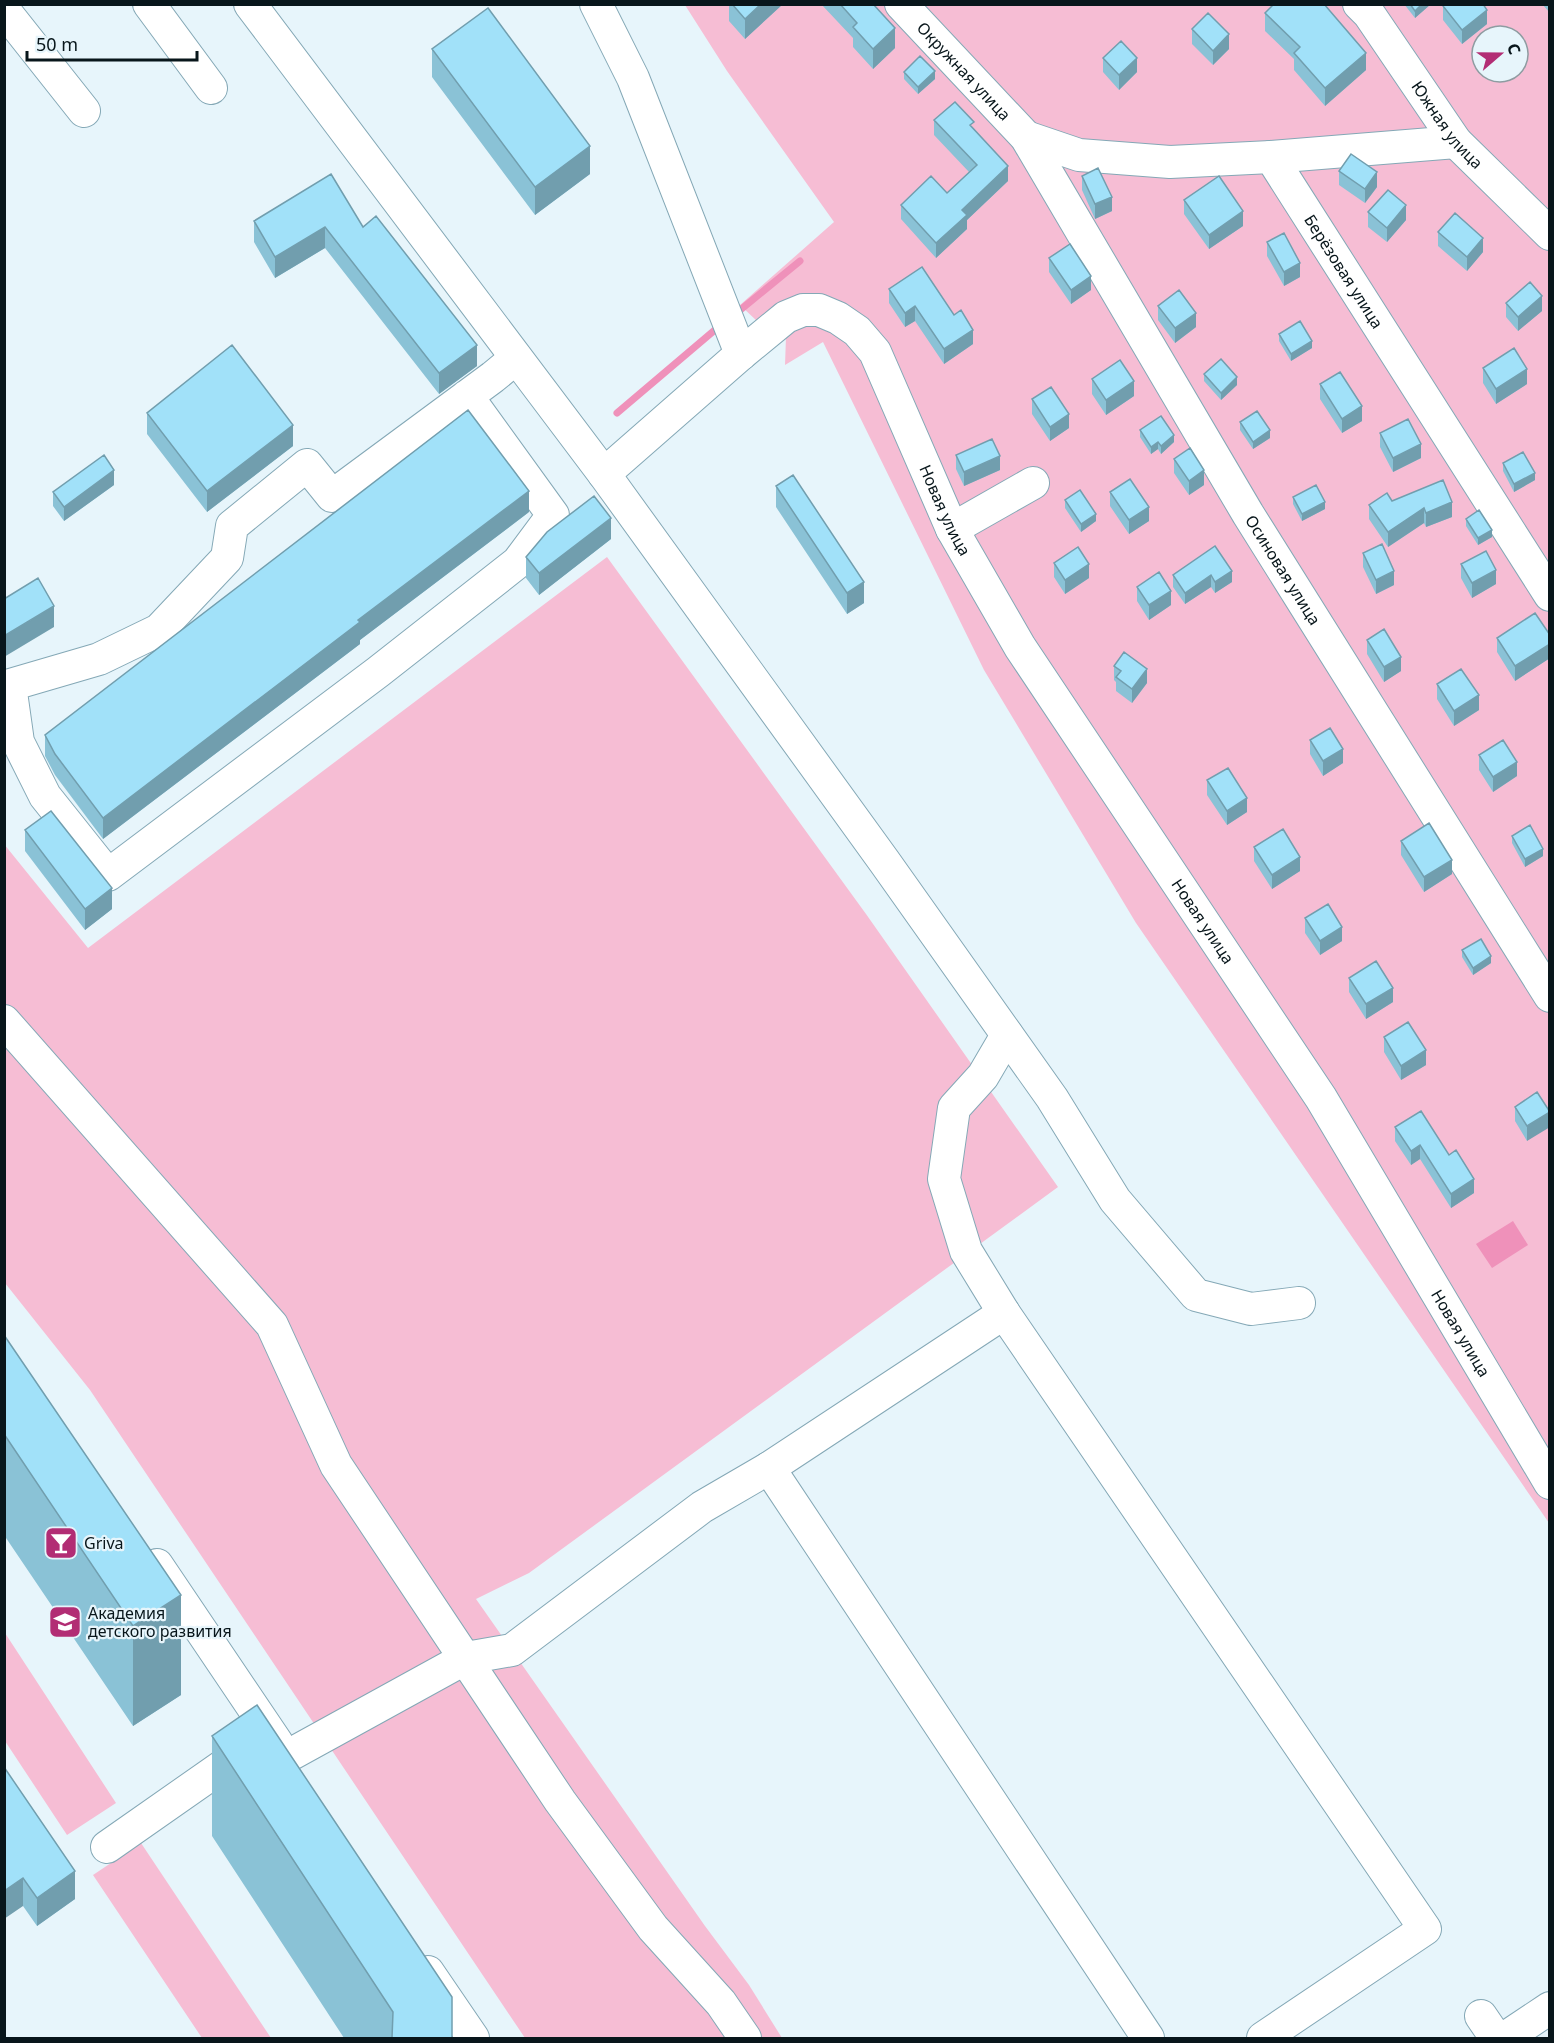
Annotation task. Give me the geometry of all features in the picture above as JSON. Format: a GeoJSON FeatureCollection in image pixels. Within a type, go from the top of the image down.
{"type":"FeatureCollection","features":[{"type":"Feature","properties":{"kind":"street"},"geometry":{"type":"LineString","coordinates":[[149,4],[211,88]]}},
{"type":"Feature","properties":{"kind":"street"},"geometry":{"type":"LineString","coordinates":[[250,4],[604,474],[884,861],[1052,1098],[1115,1200],[1196,1295],[1251,1309],[1299,1303]]}},
{"type":"Feature","properties":{"kind":"street"},"geometry":{"type":"LineString","coordinates":[[596,4],[633,78],[741,354]]}},
{"type":"Feature","properties":{"kind":"street","name":"Окружная улица"},"geometry":{"type":"LineString","coordinates":[[902,4],[1026,137]]}},
{"type":"Feature","properties":{"kind":"street","name":"Южная улица"},"geometry":{"type":"LineString","coordinates":[[1359,4],[1369,14],[1456,142],[1550,234]]}},
{"type":"Feature","properties":{"kind":"street"},"geometry":{"type":"LineString","coordinates":[[4,10],[84,111]]}},
{"type":"Feature","properties":{"kind":"street"},"geometry":{"type":"LineString","coordinates":[[1026,137],[1090,156],[1170,162],[1271,157],[1456,142]]}},
{"type":"Feature","properties":{"kind":"street","name":"Осиновая улица"},"geometry":{"type":"LineString","coordinates":[[1026,137],[1248,514],[1550,996]]}},
{"type":"Feature","properties":{"kind":"street","name":"Берёзовая улица"},"geometry":{"type":"LineString","coordinates":[[1271,157],[1550,595]]}},
{"type":"Feature","properties":{"kind":"street","name":"Новая улица"},"geometry":{"type":"LineString","coordinates":[[604,474],[786,317],[803,310],[819,310],[838,318],[857,331],[875,352],[952,529],[1020,647],[1321,1098],[1550,1483]]}},
{"type":"Feature","properties":{"kind":"street"},"geometry":{"type":"LineString","coordinates":[[467,396],[553,515],[518,562],[378,672],[108,875],[45,796],[18,742],[10,685],[99,659],[159,630],[227,558],[232,526],[308,465],[332,496],[516,358]]}},
{"type":"Feature","properties":{"kind":"street"},"geometry":{"type":"LineString","coordinates":[[952,529],[1034,483]]}},
{"type":"Feature","properties":{"kind":"street"},"geometry":{"type":"LineString","coordinates":[[4,1021],[272,1325],[336,1466],[580,1828],[653,1928],[721,2003],[745,2038]]}},
{"type":"Feature","properties":{"kind":"street"},"geometry":{"type":"LineString","coordinates":[[1007,1035],[983,1076],[954,1108],[944,1179],[966,1251],[1004,1313],[1425,1929],[1263,2038]]}},
{"type":"Feature","properties":{"kind":"street"},"geometry":{"type":"LineString","coordinates":[[107,1847],[465,1659],[512,1650],[702,1506],[769,1468],[1004,1313]]}},
{"type":"Feature","properties":{"kind":"street"},"geometry":{"type":"LineString","coordinates":[[769,1468],[1148,2038]]}},
{"type":"Feature","properties":{"kind":"street"},"geometry":{"type":"LineString","coordinates":[[144,1546],[285,1755]]}},
{"type":"Feature","properties":{"kind":"street"},"geometry":{"type":"LineString","coordinates":[[415,1951],[473,2038]]}},
{"type":"Feature","properties":{"kind":"street"},"geometry":{"type":"LineString","coordinates":[[1505,2038],[1550,2008]]}},
{"type":"Feature","properties":{"kind":"shaded area"},"geometry":{"type":"Polygon","coordinates":[[[685,5],[1549,5],[1549,1523],[1136,923],[984,670],[823,342],[785,365],[787,309],[758,322],[740,305],[834,222],[727,71],[685,5]]]}},
{"type":"Feature","properties":{"kind":"shaded area"},"geometry":{"type":"Polygon","coordinates":[[[607,557],[866,914],[1058,1187],[529,1573],[476,1599],[705,1926],[749,1985],[782,2038],[525,2038],[90,1390],[5,1283],[4,844],[88,948],[607,557]]]}},
{"type":"Feature","properties":{"kind":"shaded area"},"geometry":{"type":"Polygon","coordinates":[[[1513,1221],[1528,1245],[1492,1268],[1476,1244],[1513,1221]]]}},
{"type":"Feature","properties":{"kind":"shaded area"},"geometry":{"type":"Polygon","coordinates":[[[5,1633],[116,1803],[67,1835],[5,1741],[5,1633]]]}},
{"type":"Feature","properties":{"kind":"shaded area"},"geometry":{"type":"Polygon","coordinates":[[[141,1843],[271,2038],[202,2038],[93,1875],[141,1843]]]}},
{"type":"Feature","properties":{"kind":"building"},"geometry":{"type":"Polygon","coordinates":[[[732,4],[761,4],[745,19],[732,4]]]}},
{"type":"Feature","properties":{"kind":"building"},"geometry":{"type":"Polygon","coordinates":[[[840,4],[873,4],[895,28],[873,49],[853,27],[857,23],[840,4]]]}},
{"type":"Feature","properties":{"kind":"building"},"geometry":{"type":"Polygon","coordinates":[[[1274,4],[1324,4],[1366,53],[1325,88],[1294,53],[1300,47],[1265,13],[1274,4]]]}},
{"type":"Feature","properties":{"kind":"building"},"geometry":{"type":"Polygon","coordinates":[[[1410,4],[1422,4],[1415,11],[1410,4]]]}},
{"type":"Feature","properties":{"kind":"building"},"geometry":{"type":"Polygon","coordinates":[[[1444,4],[1483,4],[1487,10],[1462,30],[1443,6],[1444,4]]]}},
{"type":"Feature","properties":{"kind":"building"},"geometry":{"type":"Polygon","coordinates":[[[488,8],[590,146],[535,187],[432,49],[488,8]]]}},
{"type":"Feature","properties":{"kind":"building"},"geometry":{"type":"Polygon","coordinates":[[[1208,13],[1229,34],[1213,51],[1192,29],[1208,13]]]}},
{"type":"Feature","properties":{"kind":"building"},"geometry":{"type":"Polygon","coordinates":[[[1121,41],[1137,58],[1119,75],[1103,58],[1121,41]]]}},
{"type":"Feature","properties":{"kind":"building"},"geometry":{"type":"Polygon","coordinates":[[[920,56],[935,71],[918,87],[904,72],[920,56]]]}},
{"type":"Feature","properties":{"kind":"building"},"geometry":{"type":"Polygon","coordinates":[[[955,102],[974,122],[970,125],[1008,166],[962,210],[967,215],[936,243],[901,205],[931,176],[947,193],[977,165],[934,120],[955,102]]]}},
{"type":"Feature","properties":{"kind":"building"},"geometry":{"type":"Polygon","coordinates":[[[1351,154],[1377,172],[1365,189],[1339,171],[1351,154]]]}},
{"type":"Feature","properties":{"kind":"building"},"geometry":{"type":"Polygon","coordinates":[[[1098,168],[1112,197],[1095,204],[1082,176],[1098,168]]]}},
{"type":"Feature","properties":{"kind":"building"},"geometry":{"type":"Polygon","coordinates":[[[331,174],[363,227],[376,216],[477,345],[439,373],[325,227],[275,257],[254,221],[331,174]]]}},
{"type":"Feature","properties":{"kind":"building"},"geometry":{"type":"Polygon","coordinates":[[[1219,176],[1243,211],[1209,235],[1184,200],[1219,176]]]}},
{"type":"Feature","properties":{"kind":"building"},"geometry":{"type":"Polygon","coordinates":[[[1388,190],[1406,205],[1387,228],[1368,212],[1388,190]]]}},
{"type":"Feature","properties":{"kind":"building"},"geometry":{"type":"Polygon","coordinates":[[[1455,213],[1483,238],[1467,257],[1438,232],[1455,213]]]}},
{"type":"Feature","properties":{"kind":"building"},"geometry":{"type":"Polygon","coordinates":[[[1284,233],[1300,263],[1284,272],[1267,242],[1284,233]]]}},
{"type":"Feature","properties":{"kind":"building"},"geometry":{"type":"Polygon","coordinates":[[[1070,244],[1091,276],[1071,290],[1049,258],[1070,244]]]}},
{"type":"Feature","properties":{"kind":"building"},"geometry":{"type":"Polygon","coordinates":[[[922,267],[954,315],[961,310],[973,330],[944,349],[915,306],[905,313],[889,289],[922,267]]]}},
{"type":"Feature","properties":{"kind":"building"},"geometry":{"type":"Polygon","coordinates":[[[1530,282],[1542,296],[1518,317],[1506,303],[1530,282]]]}},
{"type":"Feature","properties":{"kind":"building"},"geometry":{"type":"Polygon","coordinates":[[[1179,290],[1196,313],[1175,328],[1158,306],[1179,290]]]}},
{"type":"Feature","properties":{"kind":"building"},"geometry":{"type":"Polygon","coordinates":[[[1300,321],[1312,341],[1291,354],[1279,334],[1300,321]]]}},
{"type":"Feature","properties":{"kind":"building"},"geometry":{"type":"Polygon","coordinates":[[[232,345],[293,425],[207,491],[147,413],[232,345]]]}},
{"type":"Feature","properties":{"kind":"building"},"geometry":{"type":"Polygon","coordinates":[[[1514,348],[1527,369],[1496,389],[1483,368],[1514,348]]]}},
{"type":"Feature","properties":{"kind":"building"},"geometry":{"type":"Polygon","coordinates":[[[1221,359],[1237,377],[1221,393],[1204,374],[1221,359]]]}},
{"type":"Feature","properties":{"kind":"building"},"geometry":{"type":"Polygon","coordinates":[[[1120,360],[1134,381],[1106,400],[1092,379],[1120,360]]]}},
{"type":"Feature","properties":{"kind":"building"},"geometry":{"type":"Polygon","coordinates":[[[1340,372],[1362,406],[1342,419],[1320,384],[1340,372]]]}},
{"type":"Feature","properties":{"kind":"building"},"geometry":{"type":"Polygon","coordinates":[[[1051,387],[1069,414],[1050,427],[1032,399],[1051,387]]]}},
{"type":"Feature","properties":{"kind":"building"},"geometry":{"type":"Polygon","coordinates":[[[468,410],[529,491],[103,818],[55,754],[45,735],[468,410]]]}},
{"type":"Feature","properties":{"kind":"building"},"geometry":{"type":"Polygon","coordinates":[[[1257,411],[1270,430],[1253,442],[1240,422],[1257,411]]]}},
{"type":"Feature","properties":{"kind":"building"},"geometry":{"type":"Polygon","coordinates":[[[1161,416],[1174,435],[1161,446],[1158,442],[1151,447],[1140,430],[1161,416]]]}},
{"type":"Feature","properties":{"kind":"building"},"geometry":{"type":"Polygon","coordinates":[[[1408,419],[1421,444],[1393,458],[1380,433],[1408,419]]]}},
{"type":"Feature","properties":{"kind":"building"},"geometry":{"type":"Polygon","coordinates":[[[992,439],[1000,456],[964,472],[956,455],[992,439]]]}},
{"type":"Feature","properties":{"kind":"building"},"geometry":{"type":"Polygon","coordinates":[[[1190,448],[1204,470],[1189,481],[1174,459],[1190,448]]]}},
{"type":"Feature","properties":{"kind":"building"},"geometry":{"type":"Polygon","coordinates":[[[1523,452],[1535,473],[1514,484],[1503,463],[1523,452]]]}},
{"type":"Feature","properties":{"kind":"building"},"geometry":{"type":"Polygon","coordinates":[[[104,455],[114,470],[64,507],[53,492],[104,455]]]}},
{"type":"Feature","properties":{"kind":"building"},"geometry":{"type":"Polygon","coordinates":[[[793,475],[864,582],[847,593],[776,486],[793,475]]]}},
{"type":"Feature","properties":{"kind":"building"},"geometry":{"type":"Polygon","coordinates":[[[1130,479],[1149,507],[1129,520],[1110,492],[1130,479]]]}},
{"type":"Feature","properties":{"kind":"building"},"geometry":{"type":"Polygon","coordinates":[[[1443,480],[1452,502],[1426,513],[1424,508],[1388,532],[1369,505],[1387,493],[1392,501],[1443,480]]]}},
{"type":"Feature","properties":{"kind":"building"},"geometry":{"type":"Polygon","coordinates":[[[1316,485],[1325,502],[1302,514],[1293,497],[1316,485]]]}},
{"type":"Feature","properties":{"kind":"building"},"geometry":{"type":"Polygon","coordinates":[[[1080,490],[1096,514],[1081,524],[1065,500],[1080,490]]]}},
{"type":"Feature","properties":{"kind":"building"},"geometry":{"type":"Polygon","coordinates":[[[594,496],[611,518],[539,573],[526,557],[547,532],[594,496]]]}},
{"type":"Feature","properties":{"kind":"building"},"geometry":{"type":"Polygon","coordinates":[[[1479,510],[1492,530],[1478,538],[1466,519],[1479,510]]]}},
{"type":"Feature","properties":{"kind":"building"},"geometry":{"type":"Polygon","coordinates":[[[1382,544],[1394,571],[1376,580],[1363,553],[1382,544]]]}},
{"type":"Feature","properties":{"kind":"building"},"geometry":{"type":"Polygon","coordinates":[[[1215,546],[1232,571],[1215,582],[1211,575],[1185,593],[1173,575],[1215,546]]]}},
{"type":"Feature","properties":{"kind":"building"},"geometry":{"type":"Polygon","coordinates":[[[1078,547],[1089,564],[1065,580],[1054,563],[1078,547]]]}},
{"type":"Feature","properties":{"kind":"building"},"geometry":{"type":"Polygon","coordinates":[[[1486,551],[1496,570],[1472,583],[1461,564],[1486,551]]]}},
{"type":"Feature","properties":{"kind":"building"},"geometry":{"type":"Polygon","coordinates":[[[1159,572],[1171,591],[1149,605],[1137,587],[1159,572]]]}},
{"type":"Feature","properties":{"kind":"building"},"geometry":{"type":"Polygon","coordinates":[[[38,578],[54,606],[4,636],[4,599],[38,578]]]}},
{"type":"Feature","properties":{"kind":"building"},"geometry":{"type":"Polygon","coordinates":[[[1535,613],[1550,635],[1550,644],[1515,666],[1497,638],[1535,613]]]}},
{"type":"Feature","properties":{"kind":"building"},"geometry":{"type":"Polygon","coordinates":[[[1384,629],[1401,657],[1384,667],[1367,640],[1384,629]]]}},
{"type":"Feature","properties":{"kind":"building"},"geometry":{"type":"Polygon","coordinates":[[[1124,652],[1147,669],[1132,689],[1116,677],[1121,671],[1114,666],[1124,652]]]}},
{"type":"Feature","properties":{"kind":"building"},"geometry":{"type":"Polygon","coordinates":[[[1461,669],[1479,695],[1454,711],[1437,684],[1461,669]]]}},
{"type":"Feature","properties":{"kind":"building"},"geometry":{"type":"Polygon","coordinates":[[[1330,728],[1343,749],[1323,761],[1310,740],[1330,728]]]}},
{"type":"Feature","properties":{"kind":"building"},"geometry":{"type":"Polygon","coordinates":[[[1503,740],[1517,762],[1493,777],[1479,755],[1503,740]]]}},
{"type":"Feature","properties":{"kind":"building"},"geometry":{"type":"Polygon","coordinates":[[[1228,768],[1247,798],[1227,811],[1207,780],[1228,768]]]}},
{"type":"Feature","properties":{"kind":"building"},"geometry":{"type":"Polygon","coordinates":[[[51,811],[112,888],[85,909],[25,830],[51,811]]]}},
{"type":"Feature","properties":{"kind":"building"},"geometry":{"type":"Polygon","coordinates":[[[1429,823],[1452,860],[1424,877],[1401,841],[1429,823]]]}},
{"type":"Feature","properties":{"kind":"building"},"geometry":{"type":"Polygon","coordinates":[[[1530,825],[1543,849],[1525,859],[1512,836],[1530,825]]]}},
{"type":"Feature","properties":{"kind":"building"},"geometry":{"type":"Polygon","coordinates":[[[1283,829],[1300,857],[1272,875],[1254,847],[1283,829]]]}},
{"type":"Feature","properties":{"kind":"building"},"geometry":{"type":"Polygon","coordinates":[[[1328,904],[1342,927],[1320,941],[1305,918],[1328,904]]]}},
{"type":"Feature","properties":{"kind":"building"},"geometry":{"type":"Polygon","coordinates":[[[1481,939],[1491,956],[1473,968],[1462,950],[1481,939]]]}},
{"type":"Feature","properties":{"kind":"building"},"geometry":{"type":"Polygon","coordinates":[[[1376,961],[1393,988],[1366,1004],[1349,978],[1376,961]]]}},
{"type":"Feature","properties":{"kind":"building"},"geometry":{"type":"Polygon","coordinates":[[[1408,1022],[1426,1050],[1401,1066],[1384,1037],[1408,1022]]]}},
{"type":"Feature","properties":{"kind":"building"},"geometry":{"type":"Polygon","coordinates":[[[1537,1092],[1550,1112],[1527,1126],[1515,1107],[1537,1092]]]}},
{"type":"Feature","properties":{"kind":"building"},"geometry":{"type":"Polygon","coordinates":[[[1421,1111],[1449,1155],[1456,1150],[1474,1179],[1451,1194],[1420,1145],[1411,1151],[1395,1127],[1421,1111]]]}},
{"type":"Feature","properties":{"kind":"building"},"geometry":{"type":"Polygon","coordinates":[[[4,1335],[181,1595],[133,1626],[4,1434],[4,1335]]]}},
{"type":"Feature","properties":{"kind":"building"},"geometry":{"type":"Polygon","coordinates":[[[257,1705],[452,1997],[452,2038],[392,2038],[393,2012],[212,1736],[257,1705]]]}},
{"type":"Feature","properties":{"kind":"building"},"geometry":{"type":"Polygon","coordinates":[[[4,1767],[75,1871],[37,1898],[23,1878],[4,1891],[4,1767]]]}},
{"type":"Feature","properties":{"kind":"waterway"},"geometry":{"type":"LineString","coordinates":[[739,311],[800,261]]}},
{"type":"Feature","properties":{"kind":"waterway"},"geometry":{"type":"LineString","coordinates":[[617,413],[716,329]]}},
{"type":"Feature","properties":{"kind":"place","name":"Griva"},"geometry":{"type":"Point","coordinates":[61,1543]}},
{"type":"Feature","properties":{"kind":"place","name":"Академия детского развития"},"geometry":{"type":"Point","coordinates":[65,1622]}}]}
